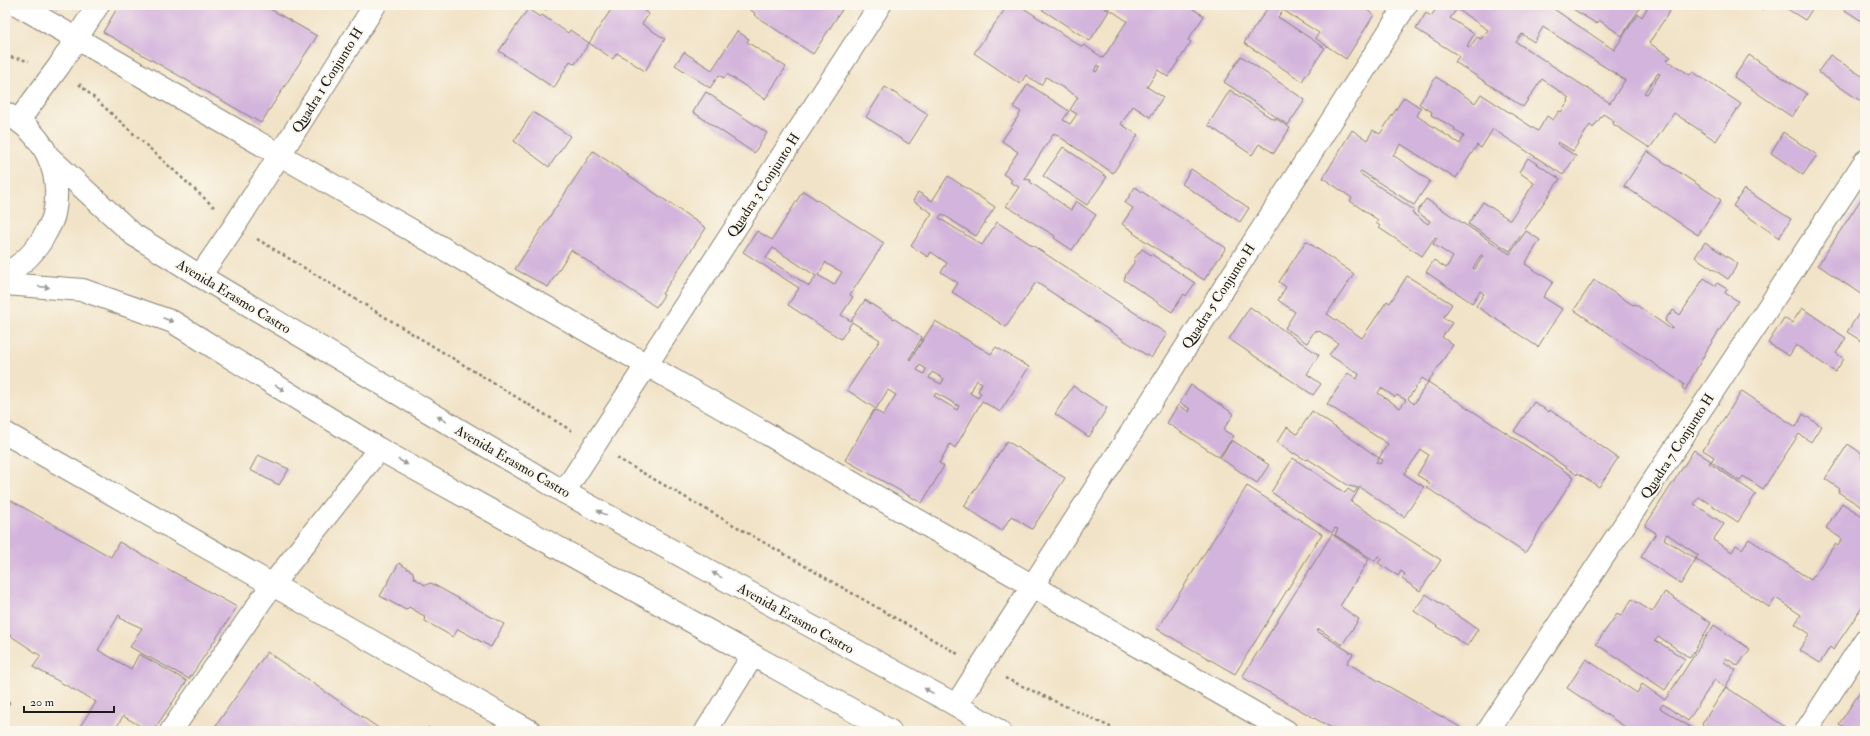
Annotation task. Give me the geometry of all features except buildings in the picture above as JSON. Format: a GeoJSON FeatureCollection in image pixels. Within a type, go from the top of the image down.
{"type":"FeatureCollection","features":[{"type":"Feature","properties":{"kind":"street"},"geometry":{"type":"LineString","coordinates":[[18,5],[1286,731]]}},
{"type":"Feature","properties":{"kind":"street"},"geometry":{"type":"LineString","coordinates":[[5,273],[14,269],[40,246],[54,215],[56,181],[49,157],[37,136],[12,116],[59,66],[98,5]]}},
{"type":"Feature","properties":{"kind":"street","name":"Quadra 1 Conjunto H"},"geometry":{"type":"LineString","coordinates":[[200,276],[235,225],[375,5]]}},
{"type":"Feature","properties":{"kind":"street","name":"Quadra 3 Conjunto H"},"geometry":{"type":"LineString","coordinates":[[564,492],[880,5]]}},
{"type":"Feature","properties":{"kind":"street","name":"Quadra 5 Conjunto H"},"geometry":{"type":"LineString","coordinates":[[956,705],[1031,586],[1406,5]]}},
{"type":"Feature","properties":{"kind":"street","name":"Avenida Erasmo Castro"},"geometry":{"type":"LineString","coordinates":[[49,157],[134,235],[200,276],[564,492],[956,705],[999,731]]}},
{"type":"Feature","properties":{"kind":"street","name":"Quadra 7 Conjunto H"},"geometry":{"type":"LineString","coordinates":[[1488,731],[1865,161]]}},
{"type":"Feature","properties":{"kind":"street"},"geometry":{"type":"LineString","coordinates":[[5,284],[83,290],[173,322],[379,449],[890,731]]}},
{"type":"Feature","properties":{"kind":"street"},"geometry":{"type":"LineString","coordinates":[[5,433],[530,731]]}},
{"type":"Feature","properties":{"kind":"street"},"geometry":{"type":"LineString","coordinates":[[171,731],[272,585],[379,449]]}},
{"type":"Feature","properties":{"kind":"street"},"geometry":{"type":"LineString","coordinates":[[1806,731],[1865,640]]}},
{"type":"Feature","properties":{"kind":"street"},"geometry":{"type":"LineString","coordinates":[[706,731],[753,656]]}},
{"type":"Feature","properties":{"kind":"path"},"geometry":{"type":"LineString","coordinates":[[5,56],[59,66],[235,225],[595,445],[980,666],[1119,731]]}}]}
